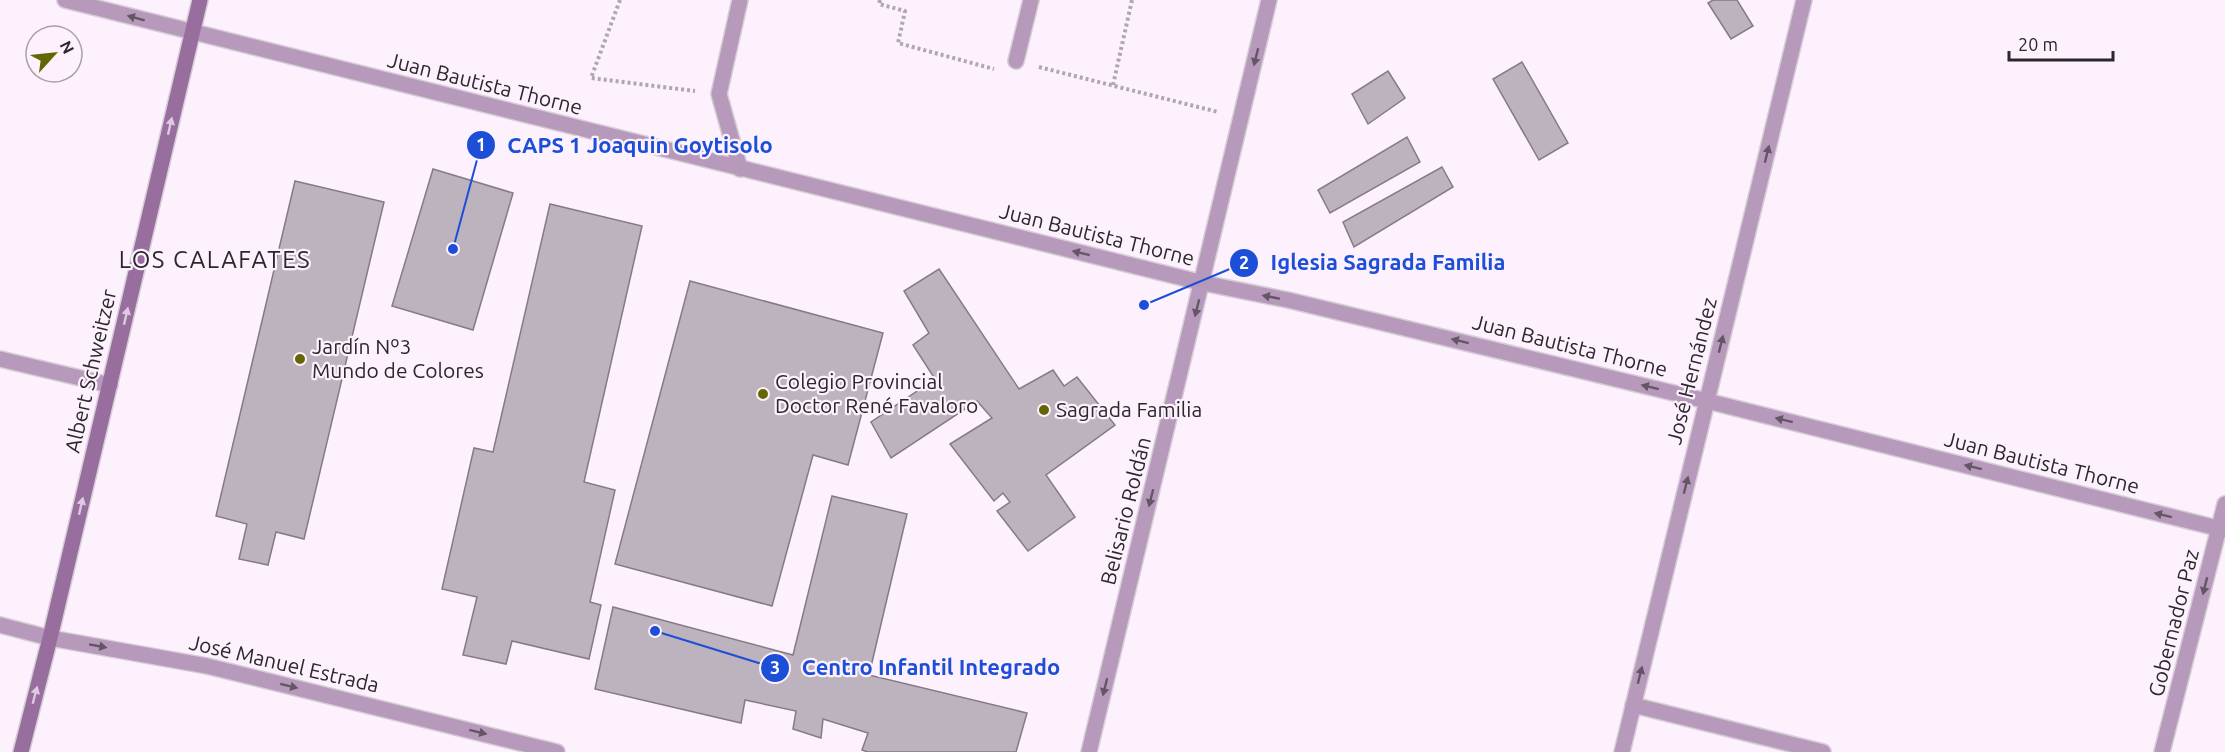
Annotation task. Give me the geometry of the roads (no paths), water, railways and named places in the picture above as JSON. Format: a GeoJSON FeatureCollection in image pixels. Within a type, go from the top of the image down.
{"type":"FeatureCollection","features":[{"type":"Feature","properties":{"kind":"main road","name":"Albert Schweitzer"},"geometry":{"type":"LineString","coordinates":[[21,752],[50,638],[200,0]]}},
{"type":"Feature","properties":{"kind":"street","name":"Juan Bautista Thorne"},"geometry":{"type":"LineString","coordinates":[[65,0],[1203,283],[1288,300],[1707,401],[2222,530]]}},
{"type":"Feature","properties":{"kind":"street"},"geometry":{"type":"LineString","coordinates":[[740,0],[719,94],[740,169]]}},
{"type":"Feature","properties":{"kind":"street"},"geometry":{"type":"LineString","coordinates":[[1016,61],[1031,0]]}},
{"type":"Feature","properties":{"kind":"street","name":"Belisario Roldán"},"geometry":{"type":"LineString","coordinates":[[1089,752],[1269,0]]}},
{"type":"Feature","properties":{"kind":"street","name":"José Hernández"},"geometry":{"type":"LineString","coordinates":[[1622,752],[1804,0]]}},
{"type":"Feature","properties":{"kind":"street"},"geometry":{"type":"LineString","coordinates":[[0,359],[110,385]]}},
{"type":"Feature","properties":{"kind":"street","name":"Gobernador Paz"},"geometry":{"type":"LineString","coordinates":[[2162,752],[2222,530],[2225,504]]}},
{"type":"Feature","properties":{"kind":"street","name":"José Manuel Estrada"},"geometry":{"type":"LineString","coordinates":[[0,625],[50,638],[207,666],[558,752]]}},
{"type":"Feature","properties":{"kind":"street"},"geometry":{"type":"LineString","coordinates":[[1633,705],[1823,752]]}},
{"type":"Feature","properties":{"kind":"place","name":"CAPS 1 Joaquin Goytisolo"},"geometry":{"type":"Point","coordinates":[453,249]}},
{"type":"Feature","properties":{"kind":"place","name":"Iglesia Sagrada Familia"},"geometry":{"type":"Point","coordinates":[1144,305]}},
{"type":"Feature","properties":{"kind":"place","name":"Jardín Nº3 Mundo de Colores"},"geometry":{"type":"Point","coordinates":[300,359]}},
{"type":"Feature","properties":{"kind":"place","name":"Colegio Provincial Doctor René Favaloro"},"geometry":{"type":"Point","coordinates":[763,394]}},
{"type":"Feature","properties":{"kind":"place","name":"Sagrada Familia"},"geometry":{"type":"Point","coordinates":[1044,410]}},
{"type":"Feature","properties":{"kind":"place","name":"Centro Infantil Integrado"},"geometry":{"type":"Point","coordinates":[655,631]}},
{"type":"Feature","properties":{"kind":"district","name":"LOS CALAFATES"},"geometry":{"type":"Point","coordinates":[215,260]}}]}
